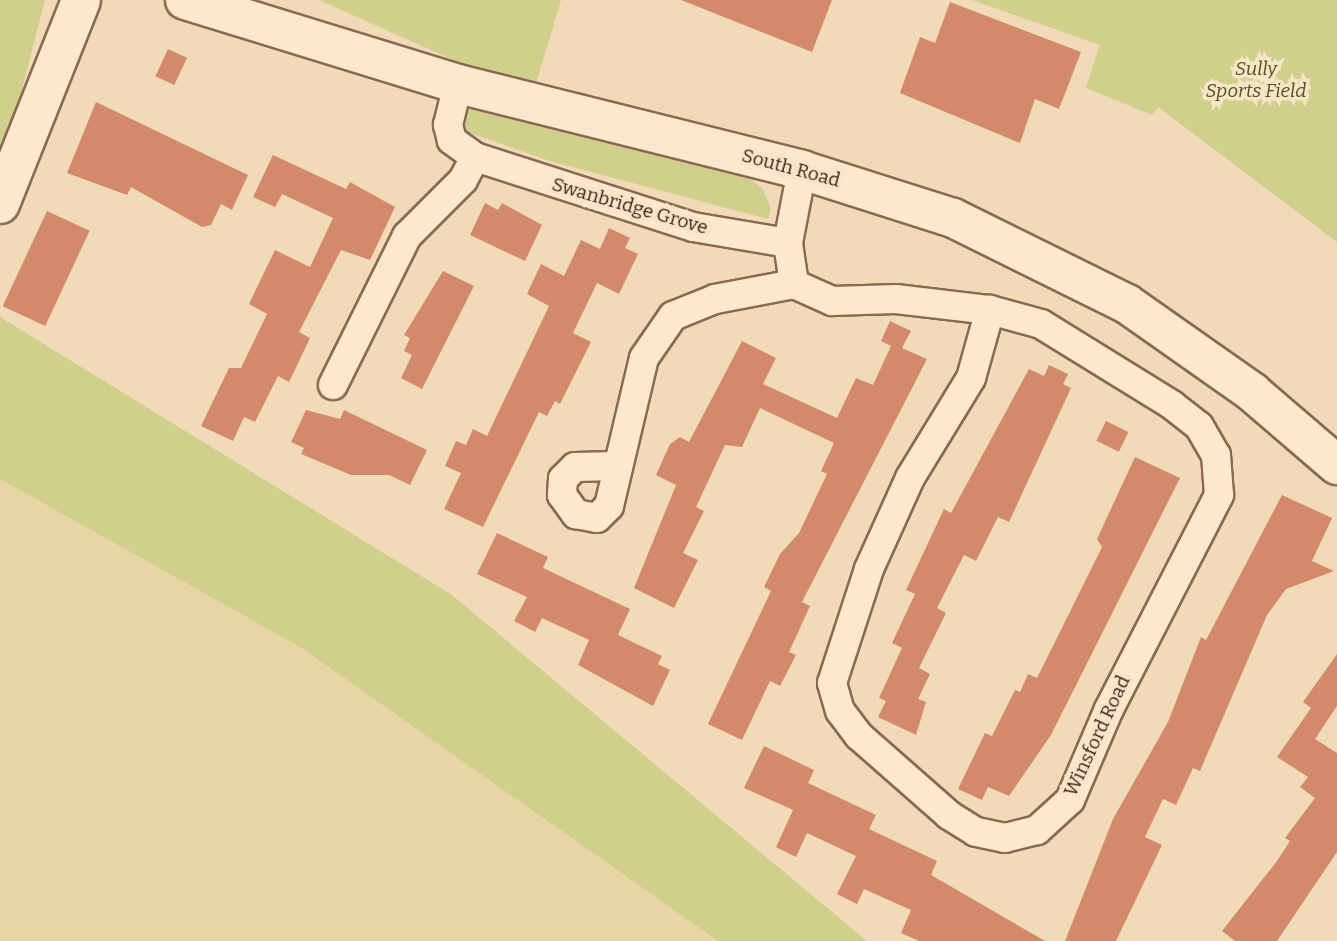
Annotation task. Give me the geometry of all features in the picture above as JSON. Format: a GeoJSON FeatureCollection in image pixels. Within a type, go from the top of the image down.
{"type":"FeatureCollection","features":[{"type":"Feature","properties":{"kind":"main road"},"geometry":{"type":"LineString","coordinates":[[0,204],[81,0]]}},
{"type":"Feature","properties":{"kind":"main road","name":"South Road"},"geometry":{"type":"LineString","coordinates":[[185,0],[458,84],[802,170],[953,218],[1127,304],[1252,392],[1337,465]]}},
{"type":"Feature","properties":{"kind":"street","name":"Swanbridge Grove"},"geometry":{"type":"LineString","coordinates":[[458,84],[450,132],[475,157],[692,227],[788,243]]}},
{"type":"Feature","properties":{"kind":"street"},"geometry":{"type":"LineString","coordinates":[[333,385],[407,236],[463,180],[475,157]]}},
{"type":"Feature","properties":{"kind":"street"},"geometry":{"type":"LineString","coordinates":[[617,466],[644,358],[673,316],[715,299],[794,284],[788,243],[802,170]]}},
{"type":"Feature","properties":{"kind":"street","name":"Winsford Road"},"geometry":{"type":"LineString","coordinates":[[794,284],[832,301],[896,299],[990,310],[1083,345],[1199,426],[1216,455],[1220,495],[1109,709],[1070,800],[1037,830],[1005,838],[976,832],[949,816],[869,744],[840,711],[832,683],[869,569],[910,478],[971,378],[990,310]]}},
{"type":"Feature","properties":{"kind":"shaded area"},"geometry":{"type":"Polygon","coordinates":[[[0,479],[300,647],[718,941],[0,941],[0,479]]]}},
{"type":"Feature","properties":{"kind":"green space"},"geometry":{"type":"Polygon","coordinates":[[[0,0],[45,0],[3,162],[0,161],[0,0]]]}},
{"type":"Feature","properties":{"kind":"green space"},"geometry":{"type":"Polygon","coordinates":[[[319,0],[561,0],[536,84],[462,64],[319,0]]]}},
{"type":"Feature","properties":{"kind":"green space","name":"Sully Sports Field"},"geometry":{"type":"Polygon","coordinates":[[[972,0],[1337,0],[1337,242],[1158,107],[1152,115],[1086,88],[1100,45],[972,0]]]}},
{"type":"Feature","properties":{"kind":"green space"},"geometry":{"type":"Polygon","coordinates":[[[477,105],[745,175],[762,188],[771,208],[768,219],[550,161],[464,131],[465,113],[477,105]]]}},
{"type":"Feature","properties":{"kind":"green space"},"geometry":{"type":"Polygon","coordinates":[[[0,317],[452,595],[867,941],[718,941],[300,647],[0,479],[0,317]]]}},
{"type":"Feature","properties":{"kind":"building"},"geometry":{"type":"Polygon","coordinates":[[[681,0],[832,0],[812,52],[681,0]]]}},
{"type":"Feature","properties":{"kind":"building"},"geometry":{"type":"Polygon","coordinates":[[[950,2],[1081,52],[1059,109],[1035,99],[1020,143],[900,93],[920,37],[935,43],[950,2]]]}},
{"type":"Feature","properties":{"kind":"building"},"geometry":{"type":"Polygon","coordinates":[[[168,49],[187,58],[174,85],[155,76],[168,49]]]}},
{"type":"Feature","properties":{"kind":"building"},"geometry":{"type":"Polygon","coordinates":[[[96,102],[248,175],[232,210],[221,204],[211,225],[202,227],[131,187],[127,195],[67,173],[96,102]]]}},
{"type":"Feature","properties":{"kind":"building"},"geometry":{"type":"Polygon","coordinates":[[[273,155],[346,189],[350,182],[395,207],[370,260],[341,250],[299,332],[310,338],[289,382],[278,376],[255,422],[244,417],[233,441],[201,426],[229,368],[241,368],[267,314],[249,304],[275,250],[310,267],[333,218],[282,194],[275,207],[253,197],[273,155]]]}},
{"type":"Feature","properties":{"kind":"building"},"geometry":{"type":"Polygon","coordinates":[[[485,203],[498,210],[502,203],[542,225],[525,261],[470,235],[485,203]]]}},
{"type":"Feature","properties":{"kind":"building"},"geometry":{"type":"Polygon","coordinates":[[[47,211],[90,231],[45,326],[3,306],[47,211]]]}},
{"type":"Feature","properties":{"kind":"building"},"geometry":{"type":"Polygon","coordinates":[[[609,228],[630,238],[625,248],[638,254],[619,294],[597,283],[573,333],[591,342],[560,404],[555,401],[547,416],[539,412],[483,527],[444,509],[461,473],[445,466],[456,441],[466,445],[473,429],[487,436],[549,306],[527,294],[541,264],[564,276],[581,240],[600,249],[609,228]]]}},
{"type":"Feature","properties":{"kind":"building"},"geometry":{"type":"Polygon","coordinates":[[[443,271],[474,286],[422,389],[401,378],[412,355],[404,351],[410,338],[404,335],[443,271]]]}},
{"type":"Feature","properties":{"kind":"building"},"geometry":{"type":"Polygon","coordinates":[[[890,321],[911,331],[902,348],[927,359],[802,602],[810,606],[789,652],[796,655],[780,686],[770,681],[742,740],[708,724],[771,591],[764,587],[780,554],[799,533],[827,474],[821,471],[834,443],[760,408],[742,447],[725,445],[696,507],[704,511],[683,553],[698,560],[674,608],[634,588],[676,485],[656,475],[670,444],[680,437],[689,442],[742,341],[776,358],[763,384],[837,418],[856,378],[873,385],[891,346],[881,341],[890,321]]]}},
{"type":"Feature","properties":{"kind":"building"},"geometry":{"type":"Polygon","coordinates":[[[1049,365],[1068,374],[1063,384],[1071,388],[1009,522],[998,517],[976,561],[964,555],[937,608],[946,613],[919,668],[930,674],[918,699],[926,702],[916,735],[878,717],[886,701],[879,698],[902,648],[892,643],[915,594],[906,590],[944,509],[951,513],[1029,369],[1044,376],[1049,365]]]}},
{"type":"Feature","properties":{"kind":"building"},"geometry":{"type":"Polygon","coordinates":[[[306,410],[340,419],[344,410],[427,450],[410,485],[389,475],[351,475],[301,454],[304,448],[291,442],[306,410]]]}},
{"type":"Feature","properties":{"kind":"building"},"geometry":{"type":"Polygon","coordinates":[[[1106,421],[1128,432],[1119,452],[1096,441],[1106,421]]]}},
{"type":"Feature","properties":{"kind":"building"},"geometry":{"type":"Polygon","coordinates":[[[1135,457],[1180,478],[1051,735],[1009,796],[988,787],[982,800],[958,789],[985,733],[992,736],[1015,690],[1020,692],[1028,674],[1037,678],[1102,547],[1097,539],[1135,457]]]}},
{"type":"Feature","properties":{"kind":"building"},"geometry":{"type":"Polygon","coordinates":[[[1282,495],[1332,518],[1312,561],[1334,571],[1286,589],[1267,615],[1200,771],[1193,768],[1176,805],[1163,799],[1145,837],[1162,845],[1116,941],[1065,941],[1113,819],[1168,722],[1201,637],[1206,640],[1282,495]]]}},
{"type":"Feature","properties":{"kind":"building"},"geometry":{"type":"Polygon","coordinates":[[[497,533],[548,557],[543,568],[630,609],[618,635],[662,656],[658,664],[670,670],[653,706],[578,665],[589,640],[542,618],[535,632],[514,621],[527,597],[477,574],[497,533]]]}},
{"type":"Feature","properties":{"kind":"building"},"geometry":{"type":"Polygon","coordinates":[[[1337,654],[1337,706],[1315,739],[1337,753],[1337,852],[1277,941],[1235,941],[1222,931],[1277,861],[1290,841],[1285,838],[1315,798],[1300,787],[1308,777],[1277,757],[1311,708],[1303,702],[1337,654]]]}},
{"type":"Feature","properties":{"kind":"building"},"geometry":{"type":"Polygon","coordinates":[[[764,746],[814,770],[808,783],[876,815],[869,829],[937,861],[931,875],[1045,941],[919,941],[901,933],[911,910],[864,889],[857,904],[837,894],[856,856],[807,833],[796,857],[776,847],[793,810],[744,788],[764,746]]]}}]}
